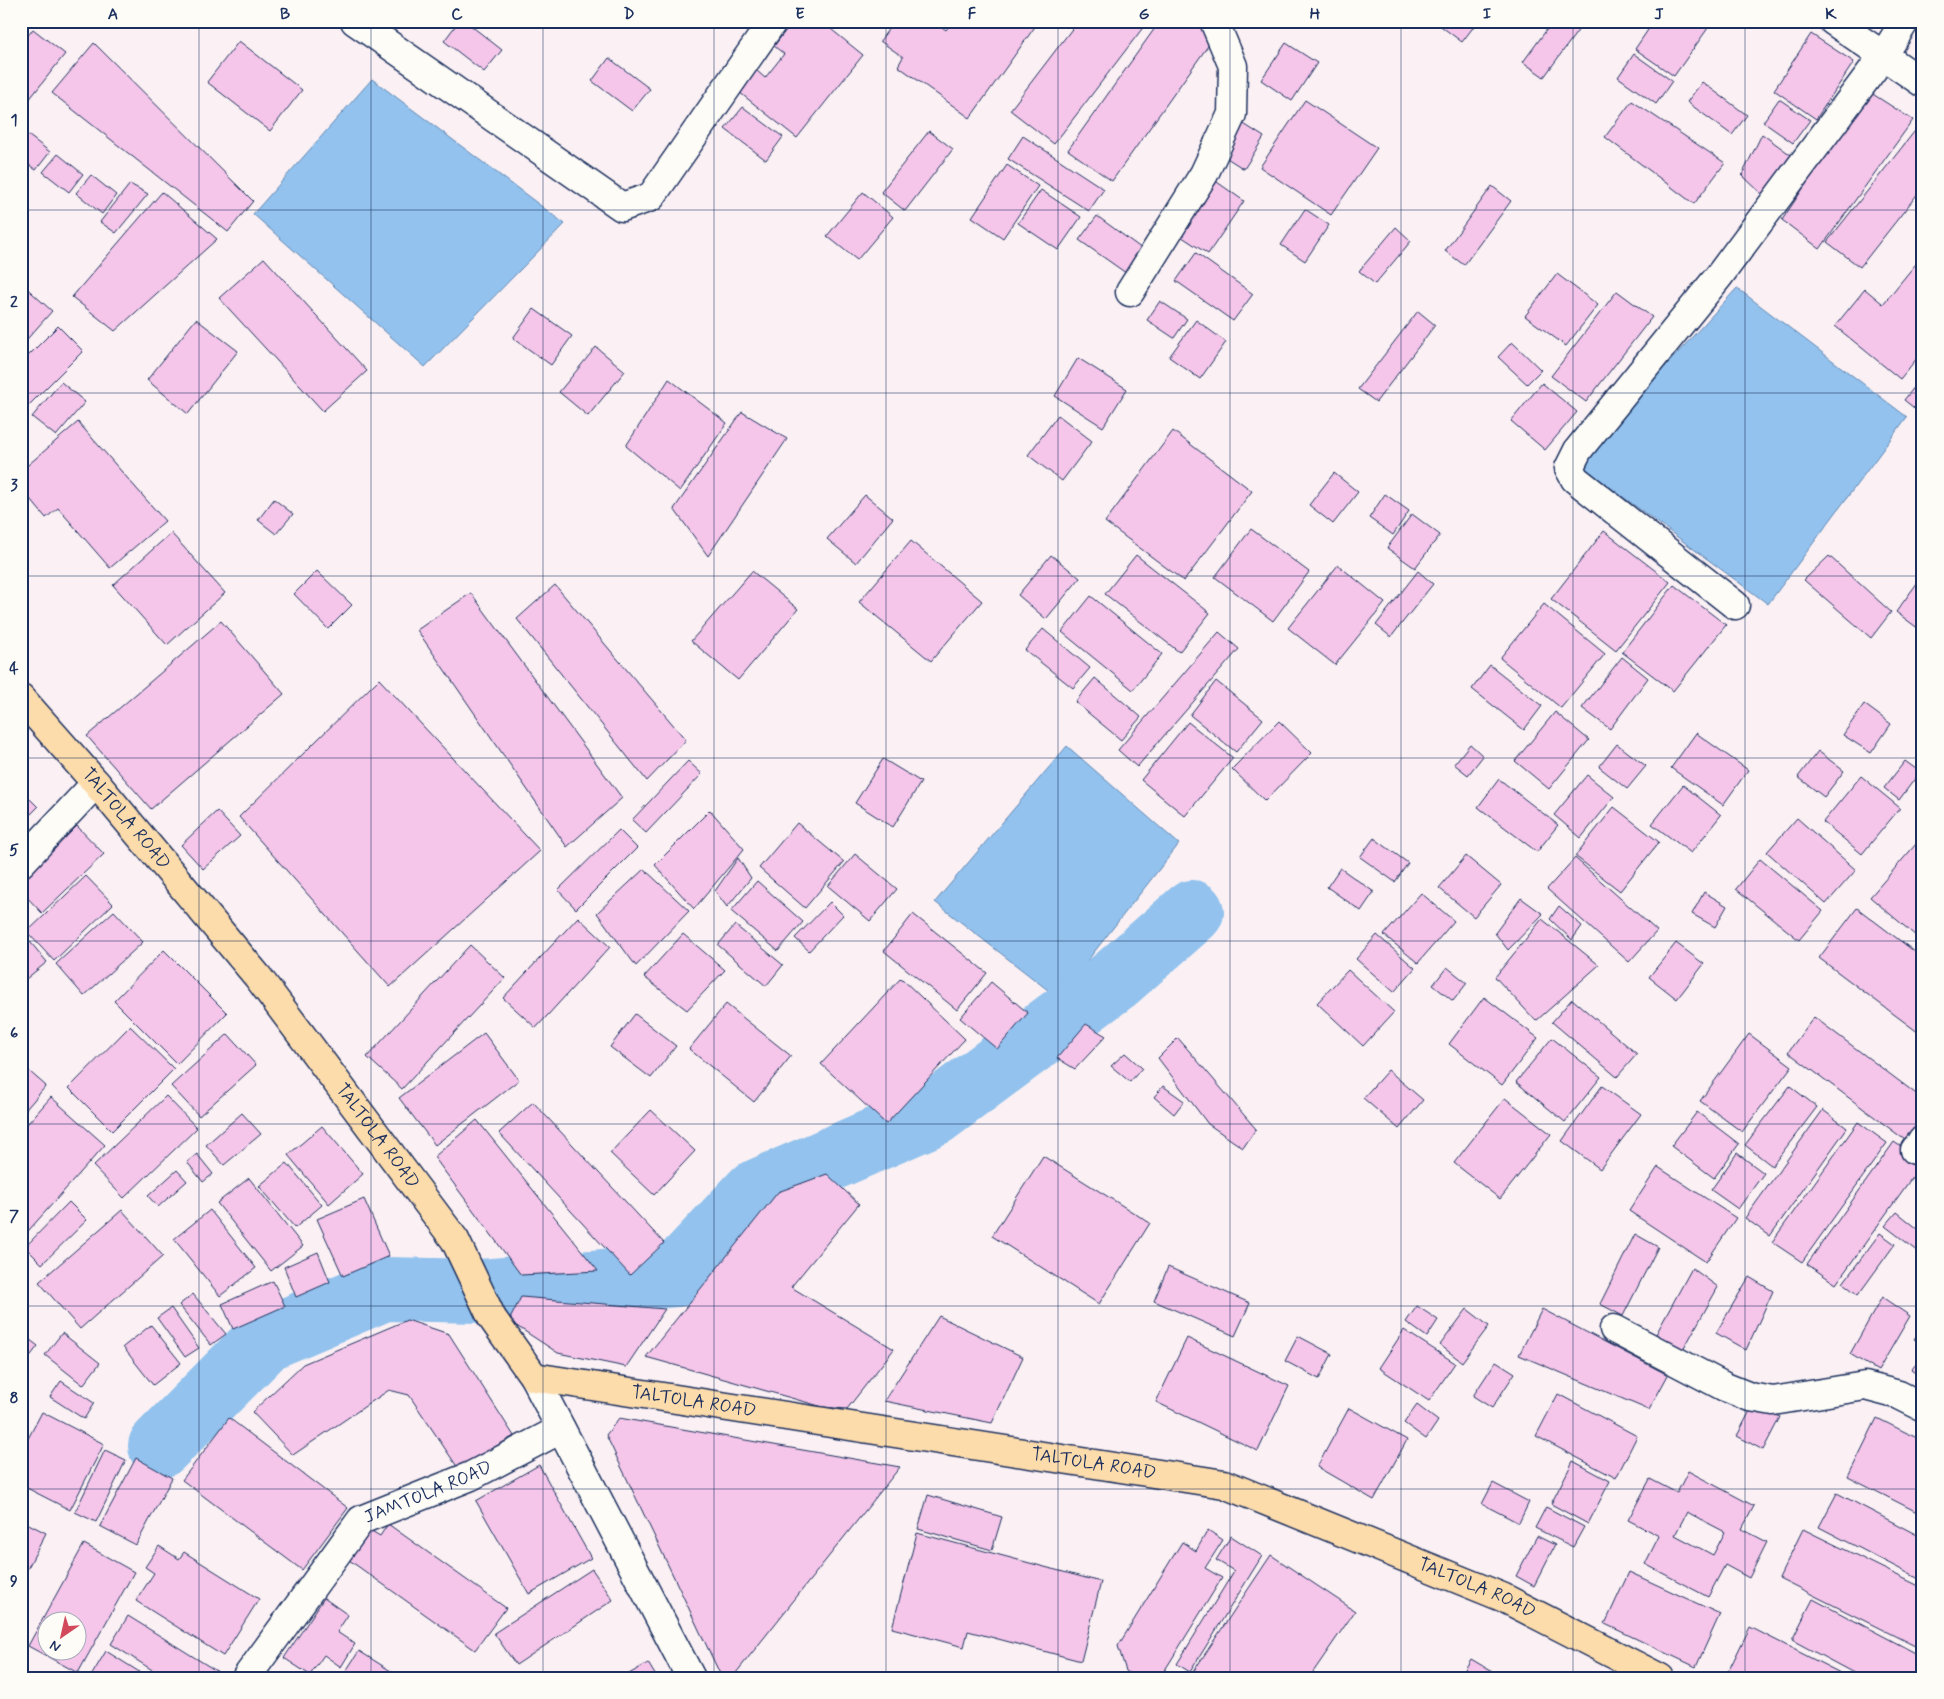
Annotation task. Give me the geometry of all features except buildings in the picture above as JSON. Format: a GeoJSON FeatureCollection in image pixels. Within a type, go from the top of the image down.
{"type":"FeatureCollection","features":[{"type":"Feature","properties":{"kind":"main road","name":"TALTOLA ROAD"},"geometry":{"type":"LineString","coordinates":[[21,698],[96,783],[258,977],[455,1240],[492,1318],[534,1377],[1224,1484],[1502,1597],[1660,1678]]}},
{"type":"Feature","properties":{"kind":"street"},"geometry":{"type":"LineString","coordinates":[[355,21],[622,207],[651,197],[773,21]]}},
{"type":"Feature","properties":{"kind":"street"},"geometry":{"type":"LineString","coordinates":[[1130,292],[1204,174],[1232,114],[1233,66],[1214,21]]}},
{"type":"Feature","properties":{"kind":"street"},"geometry":{"type":"LineString","coordinates":[[1833,21],[1923,83]]}},
{"type":"Feature","properties":{"kind":"street"},"geometry":{"type":"LineString","coordinates":[[1735,605],[1575,479],[1569,468],[1578,450],[1719,276],[1883,56],[1906,21]]}},
{"type":"Feature","properties":{"kind":"street"},"geometry":{"type":"LineString","coordinates":[[21,862],[96,783]]}},
{"type":"Feature","properties":{"kind":"street"},"geometry":{"type":"LineString","coordinates":[[1614,1329],[1725,1387],[1750,1397],[1773,1401],[1865,1386],[1899,1395],[1923,1407]]}},
{"type":"Feature","properties":{"kind":"street"},"geometry":{"type":"LineString","coordinates":[[534,1377],[691,1678]]}},
{"type":"Feature","properties":{"kind":"street","name":"JAMTOLA ROAD"},"geometry":{"type":"LineString","coordinates":[[246,1678],[361,1520],[471,1476],[561,1429]]}},
{"type":"Feature","properties":{"kind":"water"},"geometry":{"type":"Polygon","coordinates":[[[372,79],[565,224],[425,367],[253,214],[372,79]]]}},
{"type":"Feature","properties":{"kind":"water"},"geometry":{"type":"Polygon","coordinates":[[[1737,288],[1907,417],[1768,604],[1577,463],[1737,288]]]}},
{"type":"Feature","properties":{"kind":"water"},"geometry":{"type":"Polygon","coordinates":[[[1067,746],[1179,844],[1058,998],[935,902],[1067,746]]]}},
{"type":"Feature","properties":{"kind":"waterway"},"geometry":{"type":"LineString","coordinates":[[160,1446],[266,1339],[384,1289],[481,1291],[677,1275],[755,1192],[934,1114],[1116,979],[1192,912]]}}]}
